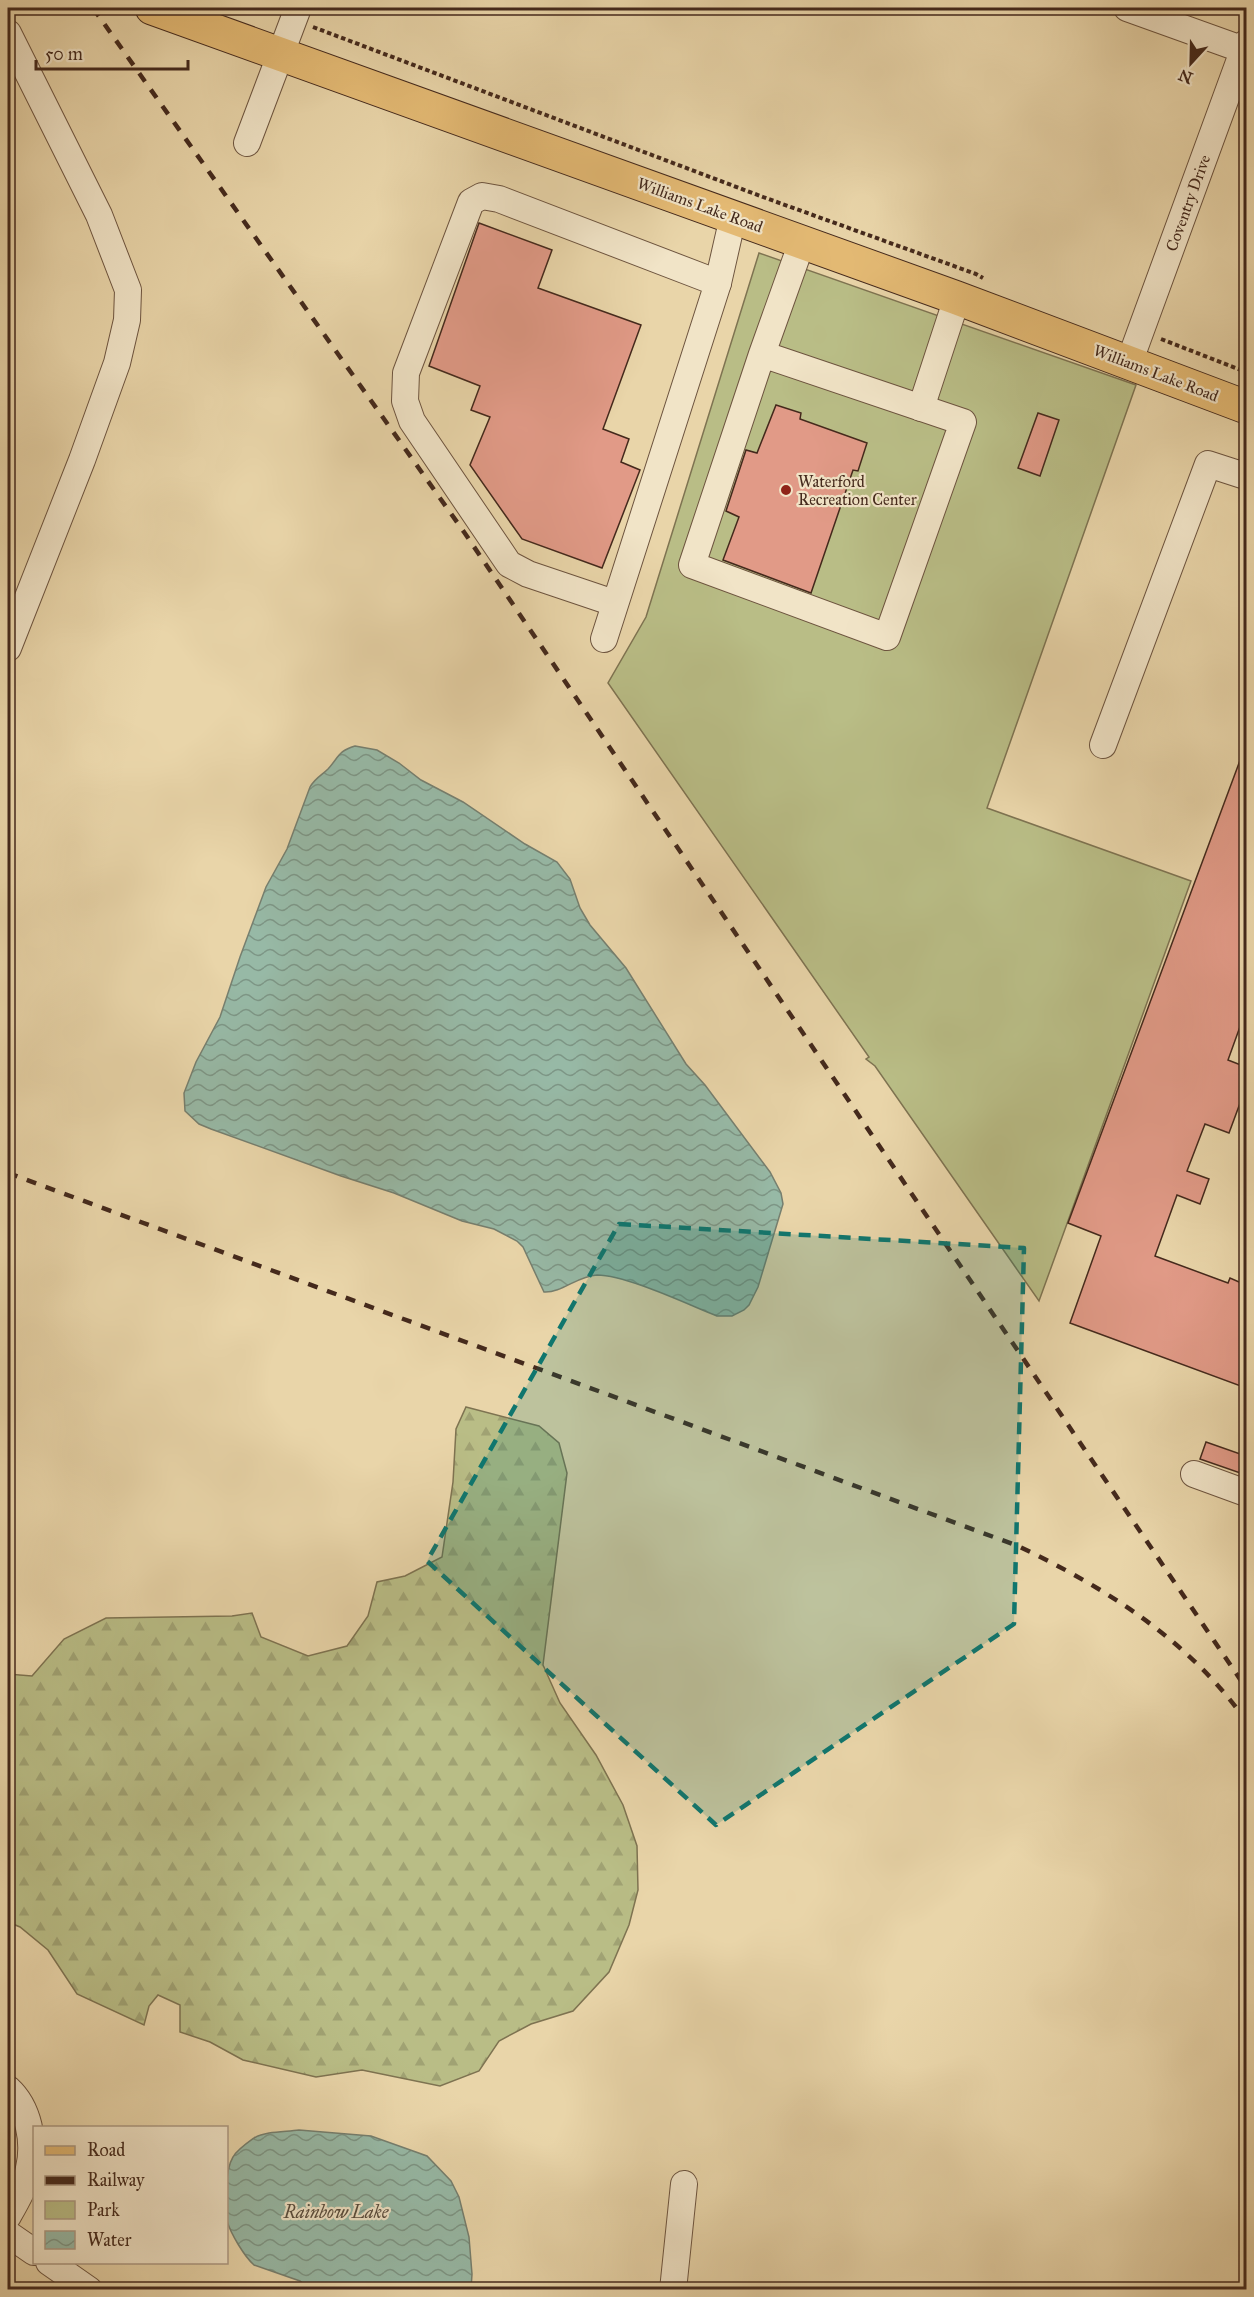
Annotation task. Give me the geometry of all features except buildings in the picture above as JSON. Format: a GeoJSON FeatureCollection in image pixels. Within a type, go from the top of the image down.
{"type":"FeatureCollection","features":[{"type":"Feature","properties":{"kind":"main road","name":"Williams Lake Road"},"geometry":{"type":"LineString","coordinates":[[152,8],[957,298],[1246,407]]}},
{"type":"Feature","properties":{"kind":"street"},"geometry":{"type":"LineString","coordinates":[[247,143],[298,8]]}},
{"type":"Feature","properties":{"kind":"street"},"geometry":{"type":"LineString","coordinates":[[1128,8],[1245,46]]}},
{"type":"Feature","properties":{"kind":"street"},"geometry":{"type":"LineString","coordinates":[[8,33],[99,215],[128,290],[127,320],[117,363],[82,460],[8,648]]}},
{"type":"Feature","properties":{"kind":"street","name":"Coventry Drive"},"geometry":{"type":"LineString","coordinates":[[1129,363],[1245,46]]}},
{"type":"Feature","properties":{"kind":"street"},"geometry":{"type":"LineString","coordinates":[[614,603],[528,574],[509,564],[412,421],[405,401],[406,373],[471,202],[482,196],[499,200],[718,283]]}},
{"type":"Feature","properties":{"kind":"street"},"geometry":{"type":"LineString","coordinates":[[604,639],[718,283],[733,218]]}},
{"type":"Feature","properties":{"kind":"street"},"geometry":{"type":"LineString","coordinates":[[762,354],[963,422],[887,637],[692,565],[762,354],[801,242]]}},
{"type":"Feature","properties":{"kind":"street"},"geometry":{"type":"LineString","coordinates":[[921,408],[957,298]]}},
{"type":"Feature","properties":{"kind":"street"},"geometry":{"type":"LineString","coordinates":[[1103,745],[1208,464],[1245,476],[1246,471]]}},
{"type":"Feature","properties":{"kind":"street"},"geometry":{"type":"LineString","coordinates":[[1194,1474],[1246,1493]]}},
{"type":"Feature","properties":{"kind":"street"},"geometry":{"type":"LineString","coordinates":[[8,2090],[24,2110],[31,2140],[29,2168],[8,2216]]}},
{"type":"Feature","properties":{"kind":"street"},"geometry":{"type":"LineString","coordinates":[[673,2289],[684,2184]]}},
{"type":"Feature","properties":{"kind":"street"},"geometry":{"type":"LineString","coordinates":[[8,2234],[33,2251]]}},
{"type":"Feature","properties":{"kind":"street"},"geometry":{"type":"LineString","coordinates":[[53,2264],[89,2289]]}},
{"type":"Feature","properties":{"kind":"path"},"geometry":{"type":"LineString","coordinates":[[319,30],[985,279]]}},
{"type":"Feature","properties":{"kind":"path"},"geometry":{"type":"LineString","coordinates":[[1141,331],[1246,372]]}},
{"type":"Feature","properties":{"kind":"highlighted area"},"geometry":{"type":"Polygon","coordinates":[[[619,1224],[1024,1248],[1014,1624],[716,1825],[427,1561],[619,1224]]]}},
{"type":"Feature","properties":{"kind":"green space","name":"Waterford Recreation Center"},"geometry":{"type":"Polygon","coordinates":[[[759,253],[1136,385],[987,808],[1191,881],[1039,1301],[875,1066],[866,1059],[869,1057],[608,683],[646,617],[759,253]]]}},
{"type":"Feature","properties":{"kind":"green space"},"geometry":{"type":"Polygon","coordinates":[[[466,1407],[539,1426],[559,1443],[567,1473],[543,1665],[560,1703],[596,1755],[623,1805],[637,1846],[638,1890],[629,1925],[609,1972],[573,2011],[531,2024],[499,2041],[479,2071],[440,2086],[362,2070],[316,2077],[243,2060],[210,2042],[180,2032],[180,2005],[158,1995],[149,2006],[144,2025],[77,1994],[48,1950],[20,1927],[8,1922],[8,1815],[13,1805],[12,1769],[8,1768],[8,1674],[32,1676],[64,1639],[106,1618],[232,1616],[252,1613],[261,1637],[308,1656],[347,1646],[368,1616],[377,1582],[405,1576],[442,1557],[453,1482],[456,1429],[466,1407]]]}},
{"type":"Feature","properties":{"kind":"water"},"geometry":{"type":"Polygon","coordinates":[[[355,746],[377,750],[421,780],[463,802],[525,844],[557,862],[570,879],[580,908],[590,925],[626,968],[686,1064],[705,1085],[770,1172],[781,1193],[783,1204],[758,1287],[744,1310],[732,1316],[717,1316],[640,1285],[609,1276],[590,1276],[557,1290],[544,1292],[523,1247],[517,1241],[494,1229],[462,1221],[394,1193],[211,1129],[199,1124],[185,1111],[184,1093],[196,1062],[220,1017],[266,887],[287,849],[310,787],[342,752],[355,746]]]}},
{"type":"Feature","properties":{"kind":"water","name":"Rainbow Lake"},"geometry":{"type":"Polygon","coordinates":[[[299,2130],[371,2136],[427,2156],[451,2181],[459,2197],[469,2237],[471,2289],[310,2289],[300,2281],[254,2265],[238,2244],[228,2223],[228,2171],[233,2157],[242,2147],[254,2138],[270,2133],[299,2130]]]}},
{"type":"Feature","properties":{"kind":"railway"},"geometry":{"type":"LineString","coordinates":[[93,8],[464,532],[1246,1688]]}},
{"type":"Feature","properties":{"kind":"railway"},"geometry":{"type":"LineString","coordinates":[[8,1173],[1018,1546],[1083,1580],[1144,1619],[1199,1665],[1246,1721]]}},
{"type":"Feature","properties":{"kind":"place","name":"Waterford Recreation Center"},"geometry":{"type":"Point","coordinates":[786,490]}}]}
